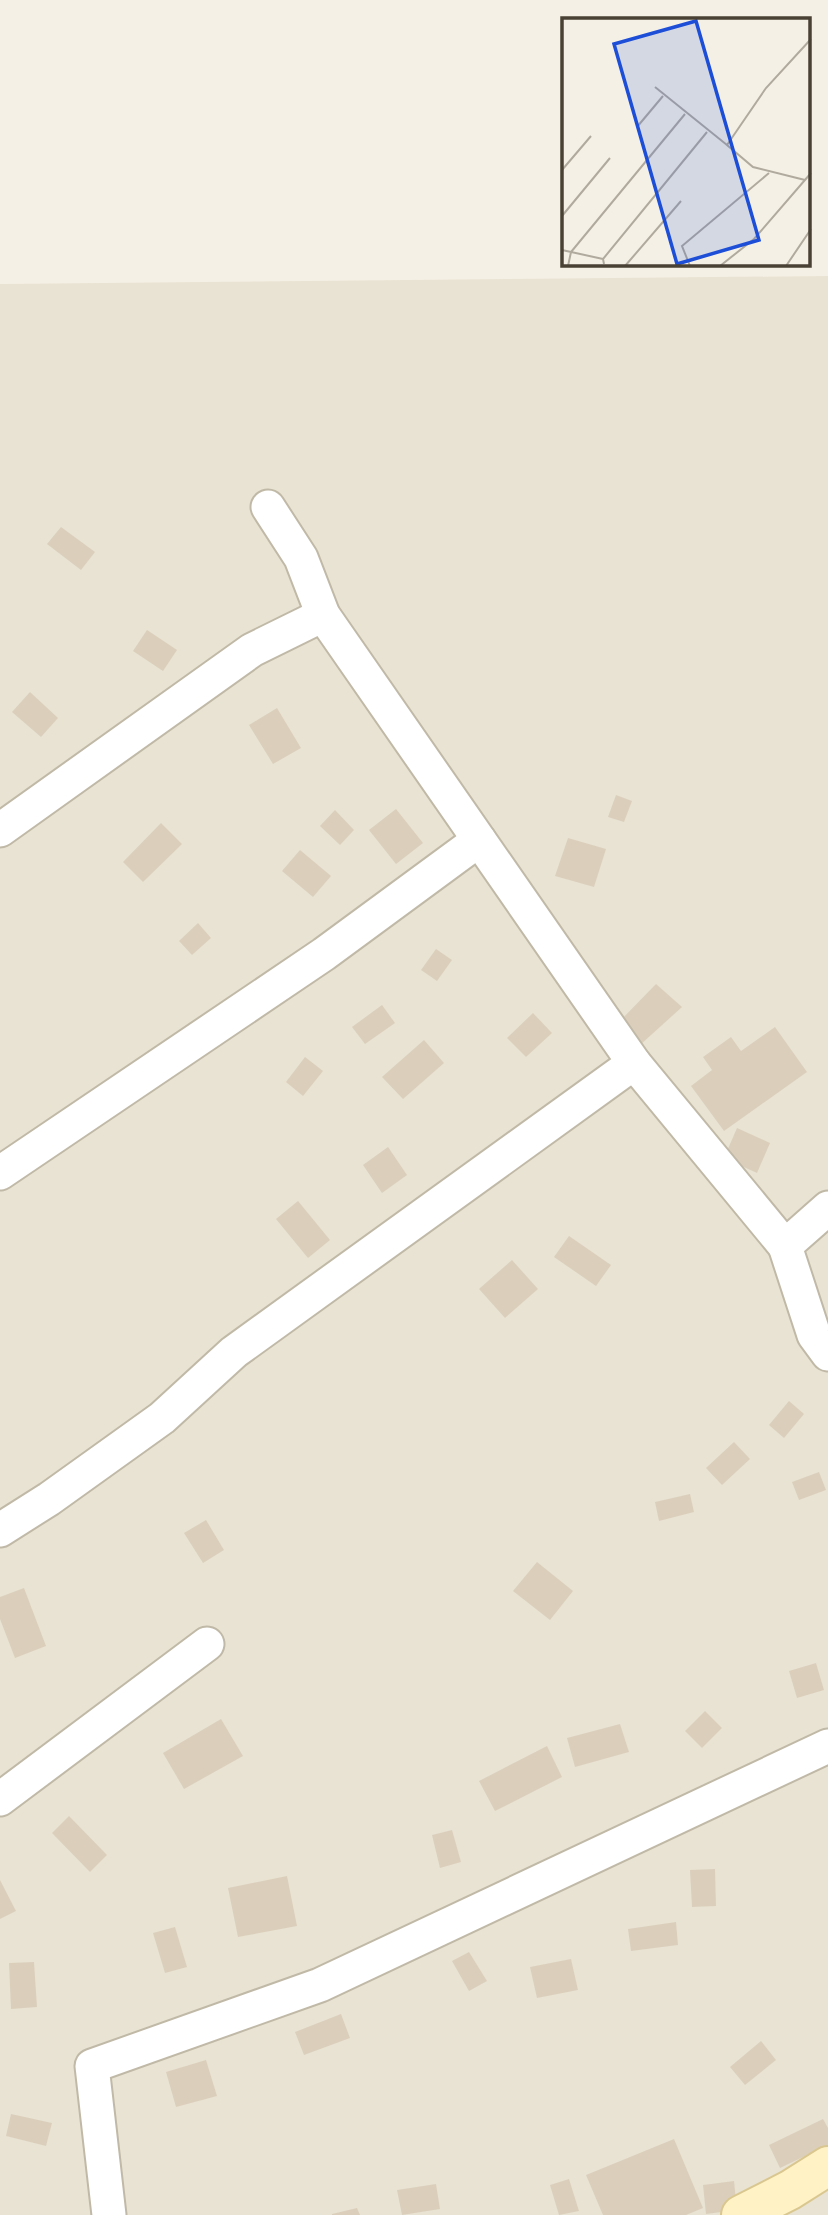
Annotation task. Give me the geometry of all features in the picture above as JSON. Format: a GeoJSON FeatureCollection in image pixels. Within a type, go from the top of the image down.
{"type":"FeatureCollection","features":[{"type":"Feature","properties":{"kind":"main road"},"geometry":{"type":"LineString","coordinates":[[741,2215],[790,2190],[828,2166]]}},
{"type":"Feature","properties":{"kind":"street"},"geometry":{"type":"LineString","coordinates":[[268,508],[301,558],[323,615],[634,1063],[785,1246],[814,1335],[828,1354]]}},
{"type":"Feature","properties":{"kind":"street"},"geometry":{"type":"LineString","coordinates":[[0,830],[252,650],[323,615]]}},
{"type":"Feature","properties":{"kind":"street"},"geometry":{"type":"LineString","coordinates":[[0,1173],[324,954],[479,840]]}},
{"type":"Feature","properties":{"kind":"street"},"geometry":{"type":"LineString","coordinates":[[0,1530],[49,1499],[162,1418],[234,1352],[634,1063]]}},
{"type":"Feature","properties":{"kind":"street"},"geometry":{"type":"LineString","coordinates":[[785,1246],[828,1208]]}},
{"type":"Feature","properties":{"kind":"street"},"geometry":{"type":"LineString","coordinates":[[0,1799],[207,1644]]}},
{"type":"Feature","properties":{"kind":"street"},"geometry":{"type":"LineString","coordinates":[[109,2215],[92,2066],[320,1985],[828,1746]]}},
{"type":"Feature","properties":{"kind":"shaded area"},"geometry":{"type":"Polygon","coordinates":[[[828,276],[828,2215],[0,2215],[0,284],[828,276]]]}},
{"type":"Feature","properties":{"kind":"building"},"geometry":{"type":"Polygon","coordinates":[[[61,527],[95,552],[81,570],[47,544],[61,527]]]}},
{"type":"Feature","properties":{"kind":"building"},"geometry":{"type":"Polygon","coordinates":[[[147,630],[177,650],[163,671],[133,651],[147,630]]]}},
{"type":"Feature","properties":{"kind":"building"},"geometry":{"type":"Polygon","coordinates":[[[30,692],[58,718],[41,737],[12,712],[30,692]]]}},
{"type":"Feature","properties":{"kind":"building"},"geometry":{"type":"Polygon","coordinates":[[[277,708],[301,748],[273,764],[249,725],[277,708]]]}},
{"type":"Feature","properties":{"kind":"building"},"geometry":{"type":"Polygon","coordinates":[[[616,795],[632,801],[624,822],[608,817],[616,795]]]}},
{"type":"Feature","properties":{"kind":"building"},"geometry":{"type":"Polygon","coordinates":[[[396,809],[423,843],[396,864],[369,830],[396,809]]]}},
{"type":"Feature","properties":{"kind":"building"},"geometry":{"type":"Polygon","coordinates":[[[335,810],[354,830],[340,845],[320,826],[335,810]]]}},
{"type":"Feature","properties":{"kind":"building"},"geometry":{"type":"Polygon","coordinates":[[[161,823],[182,844],[143,882],[123,862],[161,823]]]}},
{"type":"Feature","properties":{"kind":"building"},"geometry":{"type":"Polygon","coordinates":[[[568,838],[606,849],[594,887],[555,876],[568,838]]]}},
{"type":"Feature","properties":{"kind":"building"},"geometry":{"type":"Polygon","coordinates":[[[300,850],[331,876],[313,897],[282,871],[300,850]]]}},
{"type":"Feature","properties":{"kind":"building"},"geometry":{"type":"Polygon","coordinates":[[[198,923],[211,938],[192,955],[179,941],[198,923]]]}},
{"type":"Feature","properties":{"kind":"building"},"geometry":{"type":"Polygon","coordinates":[[[436,949],[452,960],[437,981],[421,970],[436,949]]]}},
{"type":"Feature","properties":{"kind":"building"},"geometry":{"type":"Polygon","coordinates":[[[656,984],[682,1007],[640,1045],[620,1021],[656,984]]]}},
{"type":"Feature","properties":{"kind":"building"},"geometry":{"type":"Polygon","coordinates":[[[382,1005],[395,1023],[365,1044],[352,1027],[382,1005]]]}},
{"type":"Feature","properties":{"kind":"building"},"geometry":{"type":"Polygon","coordinates":[[[533,1013],[552,1033],[526,1057],[507,1038],[533,1013]]]}},
{"type":"Feature","properties":{"kind":"building"},"geometry":{"type":"Polygon","coordinates":[[[775,1027],[807,1072],[724,1131],[691,1086],[712,1070],[703,1057],[731,1037],[741,1051],[775,1027]]]}},
{"type":"Feature","properties":{"kind":"building"},"geometry":{"type":"Polygon","coordinates":[[[424,1040],[444,1063],[403,1099],[382,1077],[424,1040]]]}},
{"type":"Feature","properties":{"kind":"building"},"geometry":{"type":"Polygon","coordinates":[[[305,1057],[323,1071],[303,1096],[286,1082],[305,1057]]]}},
{"type":"Feature","properties":{"kind":"building"},"geometry":{"type":"Polygon","coordinates":[[[737,1128],[770,1143],[757,1173],[724,1158],[737,1128]]]}},
{"type":"Feature","properties":{"kind":"building"},"geometry":{"type":"Polygon","coordinates":[[[388,1147],[407,1175],[382,1193],[363,1165],[388,1147]]]}},
{"type":"Feature","properties":{"kind":"building"},"geometry":{"type":"Polygon","coordinates":[[[298,1201],[330,1240],[308,1258],[276,1219],[298,1201]]]}},
{"type":"Feature","properties":{"kind":"building"},"geometry":{"type":"Polygon","coordinates":[[[569,1236],[611,1265],[596,1286],[554,1257],[569,1236]]]}},
{"type":"Feature","properties":{"kind":"building"},"geometry":{"type":"Polygon","coordinates":[[[512,1260],[538,1289],[505,1318],[479,1289],[512,1260]]]}},
{"type":"Feature","properties":{"kind":"building"},"geometry":{"type":"Polygon","coordinates":[[[789,1401],[804,1414],[784,1438],[769,1425],[789,1401]]]}},
{"type":"Feature","properties":{"kind":"building"},"geometry":{"type":"Polygon","coordinates":[[[734,1442],[750,1459],[722,1485],[706,1468],[734,1442]]]}},
{"type":"Feature","properties":{"kind":"building"},"geometry":{"type":"Polygon","coordinates":[[[819,1472],[826,1490],[799,1500],[792,1482],[819,1472]]]}},
{"type":"Feature","properties":{"kind":"building"},"geometry":{"type":"Polygon","coordinates":[[[690,1494],[694,1512],[659,1521],[655,1502],[690,1494]]]}},
{"type":"Feature","properties":{"kind":"building"},"geometry":{"type":"Polygon","coordinates":[[[206,1520],[224,1550],[203,1563],[184,1533],[206,1520]]]}},
{"type":"Feature","properties":{"kind":"building"},"geometry":{"type":"Polygon","coordinates":[[[537,1562],[573,1591],[550,1620],[513,1591],[537,1562]]]}},
{"type":"Feature","properties":{"kind":"building"},"geometry":{"type":"Polygon","coordinates":[[[24,1588],[46,1646],[15,1658],[0,1619],[0,1597],[24,1588]]]}},
{"type":"Feature","properties":{"kind":"building"},"geometry":{"type":"Polygon","coordinates":[[[816,1663],[824,1690],[797,1698],[789,1671],[816,1663]]]}},
{"type":"Feature","properties":{"kind":"building"},"geometry":{"type":"Polygon","coordinates":[[[705,1711],[722,1728],[702,1748],[685,1731],[705,1711]]]}},
{"type":"Feature","properties":{"kind":"building"},"geometry":{"type":"Polygon","coordinates":[[[221,1719],[243,1756],[184,1789],[163,1753],[221,1719]]]}},
{"type":"Feature","properties":{"kind":"building"},"geometry":{"type":"Polygon","coordinates":[[[620,1724],[629,1752],[575,1767],[567,1738],[620,1724]]]}},
{"type":"Feature","properties":{"kind":"building"},"geometry":{"type":"Polygon","coordinates":[[[547,1746],[562,1777],[495,1811],[479,1781],[547,1746]]]}},
{"type":"Feature","properties":{"kind":"building"},"geometry":{"type":"Polygon","coordinates":[[[69,1816],[107,1855],[90,1872],[52,1833],[69,1816]]]}},
{"type":"Feature","properties":{"kind":"building"},"geometry":{"type":"Polygon","coordinates":[[[452,1830],[461,1862],[440,1868],[432,1835],[452,1830]]]}},
{"type":"Feature","properties":{"kind":"building"},"geometry":{"type":"Polygon","coordinates":[[[715,1869],[716,1906],[692,1907],[690,1870],[715,1869]]]}},
{"type":"Feature","properties":{"kind":"building"},"geometry":{"type":"Polygon","coordinates":[[[287,1876],[297,1926],[238,1937],[228,1888],[287,1876]]]}},
{"type":"Feature","properties":{"kind":"building"},"geometry":{"type":"Polygon","coordinates":[[[0,1880],[16,1911],[0,1919],[0,1880]]]}},
{"type":"Feature","properties":{"kind":"building"},"geometry":{"type":"Polygon","coordinates":[[[676,1922],[678,1945],[631,1951],[628,1929],[676,1922]]]}},
{"type":"Feature","properties":{"kind":"building"},"geometry":{"type":"Polygon","coordinates":[[[175,1927],[187,1967],[165,1973],[153,1933],[175,1927]]]}},
{"type":"Feature","properties":{"kind":"building"},"geometry":{"type":"Polygon","coordinates":[[[469,1952],[487,1981],[469,1991],[452,1961],[469,1952]]]}},
{"type":"Feature","properties":{"kind":"building"},"geometry":{"type":"Polygon","coordinates":[[[571,1959],[578,1990],[537,1998],[530,1967],[571,1959]]]}},
{"type":"Feature","properties":{"kind":"building"},"geometry":{"type":"Polygon","coordinates":[[[34,1962],[37,2007],[11,2009],[9,1963],[34,1962]]]}},
{"type":"Feature","properties":{"kind":"building"},"geometry":{"type":"Polygon","coordinates":[[[341,2014],[350,2038],[304,2055],[295,2032],[341,2014]]]}},
{"type":"Feature","properties":{"kind":"building"},"geometry":{"type":"Polygon","coordinates":[[[761,2041],[776,2060],[745,2085],[730,2067],[761,2041]]]}},
{"type":"Feature","properties":{"kind":"building"},"geometry":{"type":"Polygon","coordinates":[[[206,2060],[217,2096],[176,2107],[166,2072],[206,2060]]]}},
{"type":"Feature","properties":{"kind":"building"},"geometry":{"type":"Polygon","coordinates":[[[11,2114],[52,2123],[46,2146],[6,2136],[11,2114]]]}},
{"type":"Feature","properties":{"kind":"building"},"geometry":{"type":"Polygon","coordinates":[[[823,2119],[828,2128],[828,2145],[780,2168],[769,2145],[823,2119]]]}},
{"type":"Feature","properties":{"kind":"building"},"geometry":{"type":"Polygon","coordinates":[[[674,2139],[703,2208],[686,2215],[603,2215],[586,2175],[674,2139]]]}},
{"type":"Feature","properties":{"kind":"building"},"geometry":{"type":"Polygon","coordinates":[[[569,2179],[579,2211],[559,2215],[550,2185],[569,2179]]]}},
{"type":"Feature","properties":{"kind":"building"},"geometry":{"type":"Polygon","coordinates":[[[734,2181],[737,2210],[706,2214],[703,2185],[734,2181]]]}},
{"type":"Feature","properties":{"kind":"building"},"geometry":{"type":"Polygon","coordinates":[[[436,2184],[440,2209],[402,2215],[397,2190],[436,2184]]]}},
{"type":"Feature","properties":{"kind":"building"},"geometry":{"type":"Polygon","coordinates":[[[357,2208],[360,2215],[332,2215],[332,2214],[357,2208]]]}}]}
